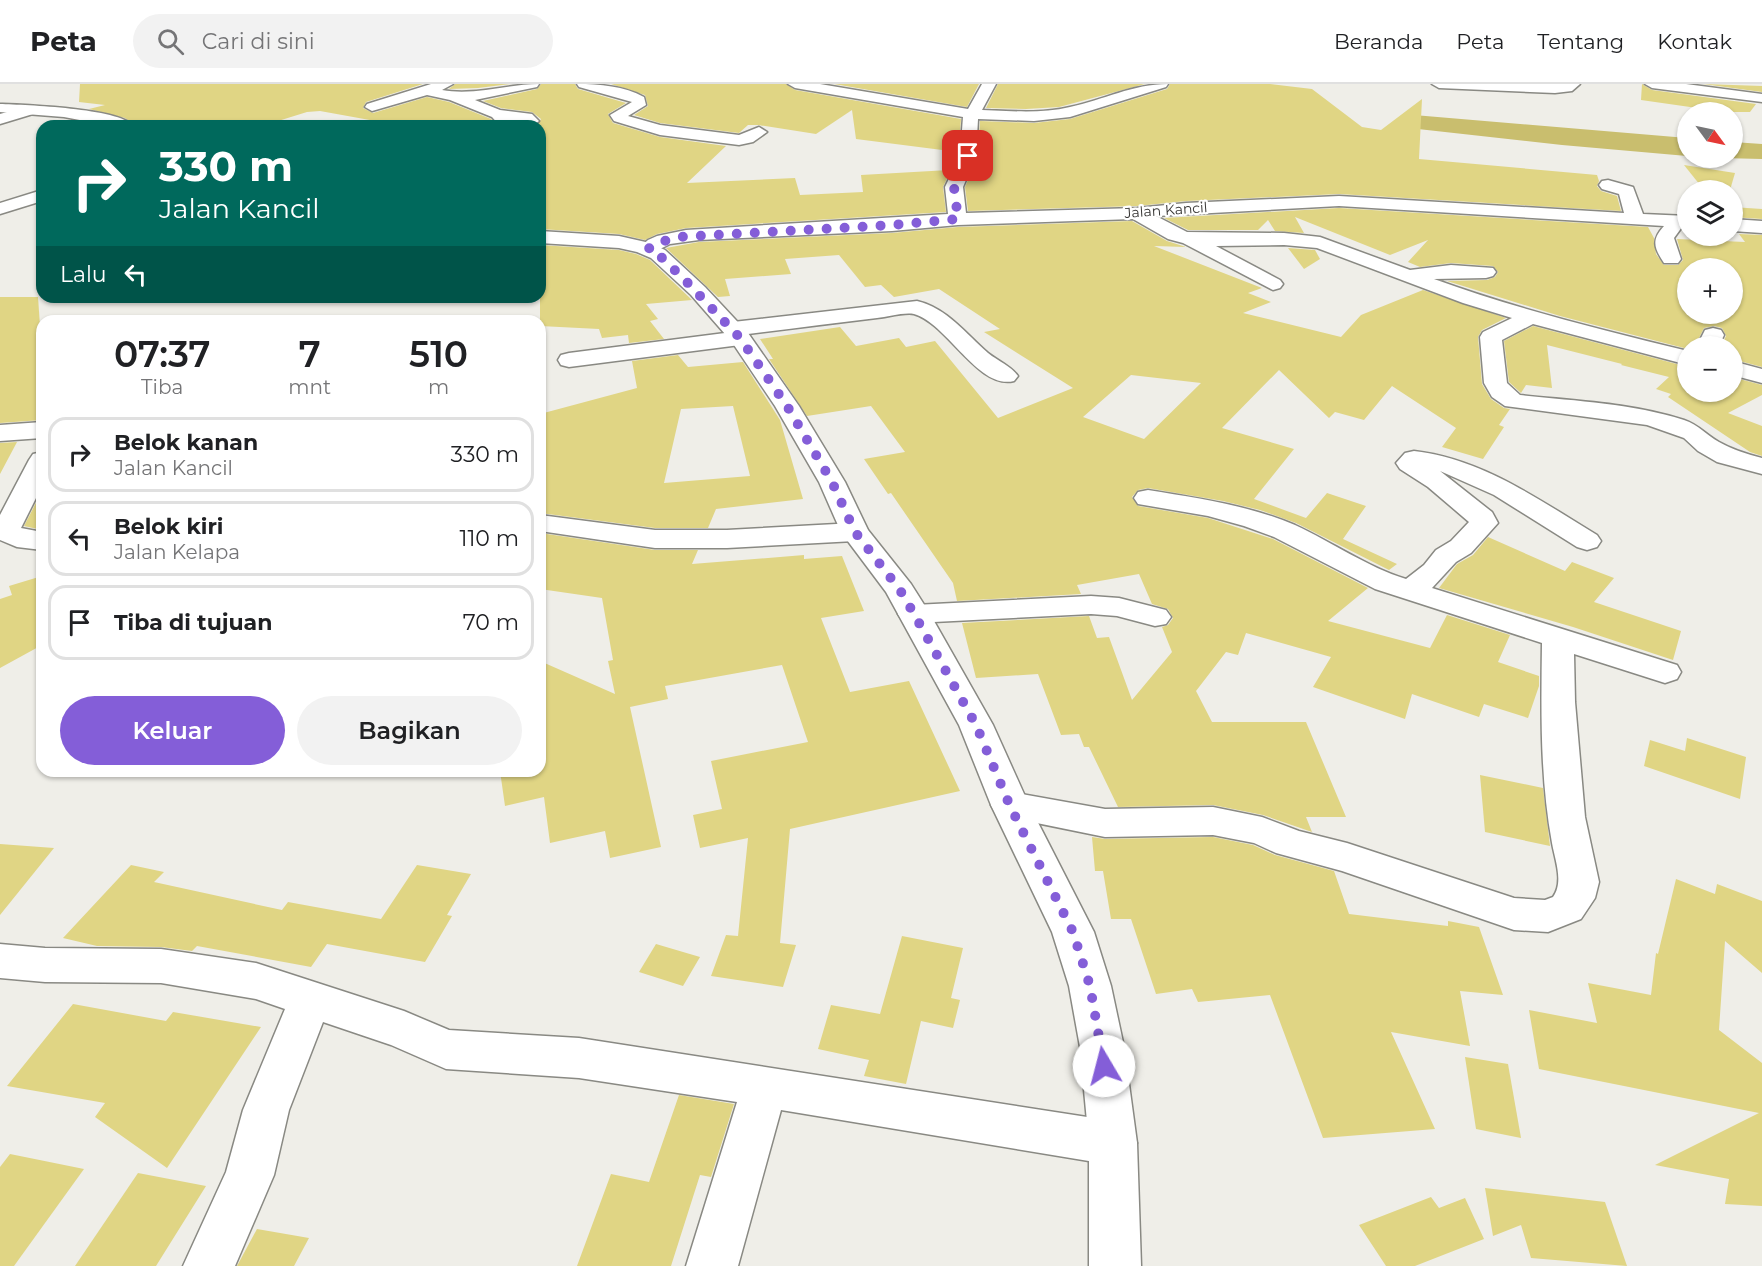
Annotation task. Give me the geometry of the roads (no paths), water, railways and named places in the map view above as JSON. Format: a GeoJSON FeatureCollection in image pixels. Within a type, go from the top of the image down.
{"type":"FeatureCollection","features":[{"type":"Feature","properties":{"kind":"street"},"geometry":{"type":"LineString","coordinates":[[372,107],[446,84]]}},
{"type":"Feature","properties":{"kind":"street"},"geometry":{"type":"LineString","coordinates":[[456,98],[473,98],[532,84]]}},
{"type":"Feature","properties":{"kind":"street"},"geometry":{"type":"LineString","coordinates":[[584,84],[630,95],[639,100],[639,105],[618,115],[618,118],[626,122],[675,132],[738,140],[747,139],[759,132]]}},
{"type":"Feature","properties":{"kind":"street"},"geometry":{"type":"LineString","coordinates":[[795,84],[971,114],[1060,114],[1161,84]]}},
{"type":"Feature","properties":{"kind":"street"},"geometry":{"type":"LineString","coordinates":[[958,219],[954,187],[968,156],[971,114],[989,84]]}},
{"type":"Feature","properties":{"kind":"street"},"geometry":{"type":"LineString","coordinates":[[1439,84],[1555,89],[1567,88],[1573,84]]}},
{"type":"Feature","properties":{"kind":"street"},"geometry":{"type":"LineString","coordinates":[[1652,84],[1762,98]]}},
{"type":"Feature","properties":{"kind":"street"},"geometry":{"type":"LineString","coordinates":[[358,120],[377,99],[376,89]]}},
{"type":"Feature","properties":{"kind":"street"},"geometry":{"type":"LineString","coordinates":[[427,90],[503,115]]}},
{"type":"Feature","properties":{"kind":"street"},"geometry":{"type":"LineString","coordinates":[[0,108],[111,120]]}},
{"type":"Feature","properties":{"kind":"street"},"geometry":{"type":"LineString","coordinates":[[0,119],[28,111]]}},
{"type":"Feature","properties":{"kind":"street"},"geometry":{"type":"LineString","coordinates":[[1608,184],[1628,191],[1635,219]]}},
{"type":"Feature","properties":{"kind":"street"},"geometry":{"type":"LineString","coordinates":[[0,209],[36,197]]}},
{"type":"Feature","properties":{"kind":"street","name":"Jalan Kancil"},"geometry":{"type":"LineString","coordinates":[[648,249],[657,243],[680,237],[958,219],[1137,213],[1220,206],[1339,201],[1677,222]]}},
{"type":"Feature","properties":{"kind":"street"},"geometry":{"type":"LineString","coordinates":[[1137,213],[1175,235],[1187,238],[1284,239],[1320,243],[1402,275],[1531,317],[1677,355]]}},
{"type":"Feature","properties":{"kind":"street"},"geometry":{"type":"LineString","coordinates":[[1671,259],[1663,243],[1663,237],[1677,226]]}},
{"type":"Feature","properties":{"kind":"street"},"geometry":{"type":"LineString","coordinates":[[1743,226],[1762,227]]}},
{"type":"Feature","properties":{"kind":"street"},"geometry":{"type":"LineString","coordinates":[[546,237],[620,242],[648,249],[669,264],[737,333],[787,406],[832,482],[855,532],[900,590],[976,725],[1010,806],[1073,932],[1086,975],[1102,1047],[1113,1143],[1115,1266]]}},
{"type":"Feature","properties":{"kind":"street"},"geometry":{"type":"LineString","coordinates":[[1187,238],[1210,253],[1273,284]]}},
{"type":"Feature","properties":{"kind":"street"},"geometry":{"type":"LineString","coordinates":[[1402,275],[1451,271],[1486,272]]}},
{"type":"Feature","properties":{"kind":"street"},"geometry":{"type":"LineString","coordinates":[[569,360],[917,307],[949,327],[981,359],[1006,376]]}},
{"type":"Feature","properties":{"kind":"street"},"geometry":{"type":"LineString","coordinates":[[1531,317],[1491,337],[1490,343],[1494,352],[1494,381],[1499,393],[1514,401],[1649,418],[1693,433],[1707,446],[1726,456],[1762,466]]}},
{"type":"Feature","properties":{"kind":"street"},"geometry":{"type":"LineString","coordinates":[[1743,371],[1762,376]]}},
{"type":"Feature","properties":{"kind":"street"},"geometry":{"type":"LineString","coordinates":[[0,433],[36,430]]}},
{"type":"Feature","properties":{"kind":"street"},"geometry":{"type":"LineString","coordinates":[[1410,591],[1434,571],[1446,556],[1461,547],[1484,523],[1482,518],[1437,481],[1409,463],[1414,459],[1429,459],[1469,472],[1587,540]]}},
{"type":"Feature","properties":{"kind":"street"},"geometry":{"type":"LineString","coordinates":[[36,472],[7,528],[8,533],[17,538],[36,540]]}},
{"type":"Feature","properties":{"kind":"street"},"geometry":{"type":"LineString","coordinates":[[1148,498],[1209,508],[1254,520],[1284,531],[1369,576],[1665,672]]}},
{"type":"Feature","properties":{"kind":"street"},"geometry":{"type":"LineString","coordinates":[[546,524],[655,539],[727,539],[855,532]]}},
{"type":"Feature","properties":{"kind":"street"},"geometry":{"type":"LineString","coordinates":[[914,614],[1091,605],[1119,607],[1155,617]]}},
{"type":"Feature","properties":{"kind":"street"},"geometry":{"type":"LineString","coordinates":[[1010,806],[1105,823],[1213,821],[1262,831],[1290,843],[1347,858],[1514,914],[1548,916],[1567,908],[1575,898],[1579,882],[1566,816],[1558,702],[1558,638]]}},
{"type":"Feature","properties":{"kind":"street"},"geometry":{"type":"LineString","coordinates":[[0,961],[45,965],[161,966],[256,981],[404,1030],[446,1049],[579,1058],[1113,1143]]}},
{"type":"Feature","properties":{"kind":"street"},"geometry":{"type":"LineString","coordinates":[[209,1266],[250,1174],[266,1110],[311,998]]}},
{"type":"Feature","properties":{"kind":"street"},"geometry":{"type":"LineString","coordinates":[[712,1266],[765,1086]]}}]}
